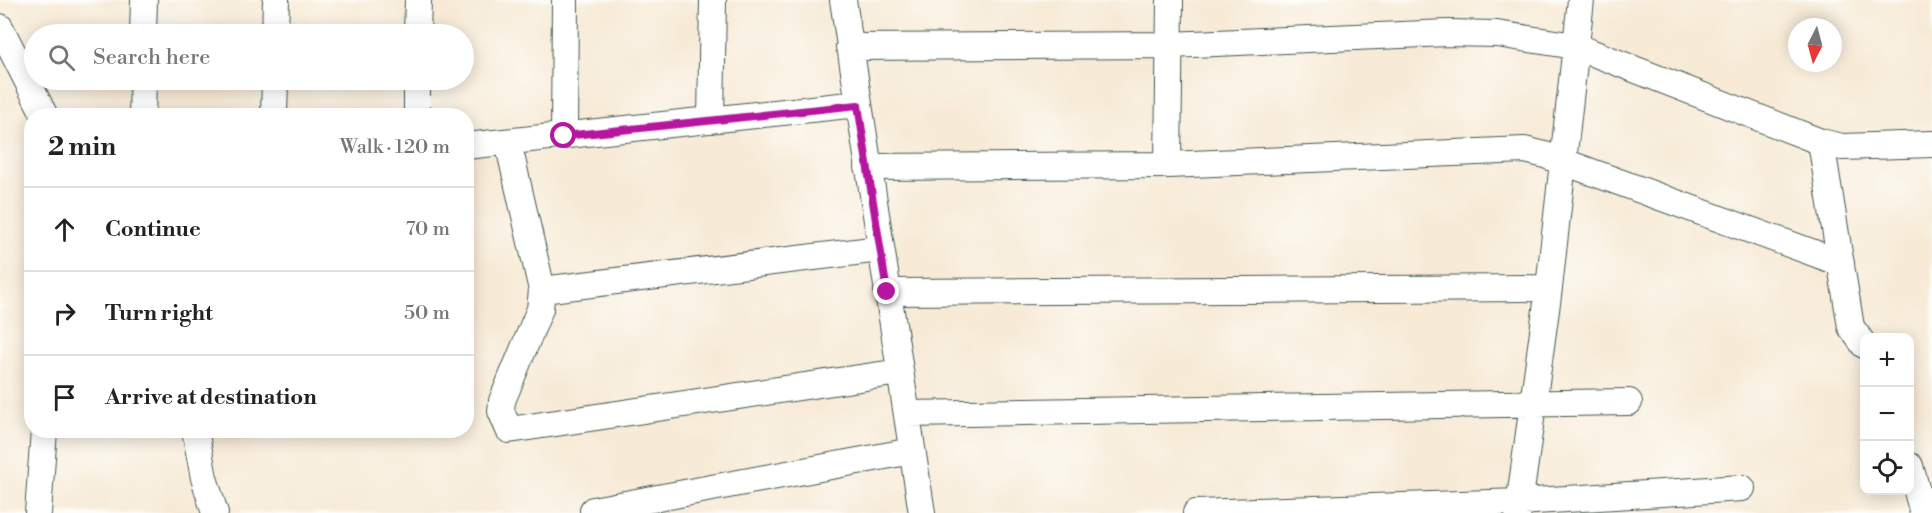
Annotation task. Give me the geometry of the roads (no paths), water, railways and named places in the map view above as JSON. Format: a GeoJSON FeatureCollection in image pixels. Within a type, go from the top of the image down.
{"type":"FeatureCollection","features":[{"type":"Feature","properties":{"kind":"street"},"geometry":{"type":"LineString","coordinates":[[143,24],[144,0]]}},
{"type":"Feature","properties":{"kind":"street"},"geometry":{"type":"LineString","coordinates":[[275,24],[276,0]]}},
{"type":"Feature","properties":{"kind":"street"},"geometry":{"type":"LineString","coordinates":[[417,24],[418,0]]}},
{"type":"Feature","properties":{"kind":"street"},"geometry":{"type":"LineString","coordinates":[[564,136],[565,0]]}},
{"type":"Feature","properties":{"kind":"street"},"geometry":{"type":"LineString","coordinates":[[711,120],[712,0]]}},
{"type":"Feature","properties":{"kind":"street"},"geometry":{"type":"LineString","coordinates":[[843,0],[922,513]]}},
{"type":"Feature","properties":{"kind":"street"},"geometry":{"type":"LineString","coordinates":[[1168,165],[1170,0]]}},
{"type":"Feature","properties":{"kind":"street"},"geometry":{"type":"LineString","coordinates":[[1519,507],[1549,288],[1581,0]]}},
{"type":"Feature","properties":{"kind":"street"},"geometry":{"type":"LineString","coordinates":[[0,27],[24,74]]}},
{"type":"Feature","properties":{"kind":"street"},"geometry":{"type":"LineString","coordinates":[[849,47],[1170,45],[1446,33],[1497,34],[1575,46],[1821,142],[1842,147],[1932,144]]}},
{"type":"Feature","properties":{"kind":"street"},"geometry":{"type":"LineString","coordinates":[[32,90],[41,108]]}},
{"type":"Feature","properties":{"kind":"street"},"geometry":{"type":"LineString","coordinates":[[142,90],[142,108]]}},
{"type":"Feature","properties":{"kind":"street"},"geometry":{"type":"LineString","coordinates":[[274,90],[274,108]]}},
{"type":"Feature","properties":{"kind":"street"},"geometry":{"type":"LineString","coordinates":[[417,90],[417,108]]}},
{"type":"Feature","properties":{"kind":"street"},"geometry":{"type":"LineString","coordinates":[[474,145],[858,105]]}},
{"type":"Feature","properties":{"kind":"street"},"geometry":{"type":"LineString","coordinates":[[508,142],[542,290],[540,309],[502,401],[501,411],[508,430],[900,372]]}},
{"type":"Feature","properties":{"kind":"street"},"geometry":{"type":"LineString","coordinates":[[1821,142],[1851,327],[1860,339]]}},
{"type":"Feature","properties":{"kind":"street"},"geometry":{"type":"LineString","coordinates":[[867,167],[1168,165],[1525,150],[1841,263]]}},
{"type":"Feature","properties":{"kind":"street"},"geometry":{"type":"LineString","coordinates":[[542,290],[880,249]]}},
{"type":"Feature","properties":{"kind":"street"},"geometry":{"type":"LineString","coordinates":[[887,292],[1549,288]]}},
{"type":"Feature","properties":{"kind":"street"},"geometry":{"type":"LineString","coordinates":[[906,414],[1629,402]]}},
{"type":"Feature","properties":{"kind":"street"},"geometry":{"type":"LineString","coordinates":[[38,513],[43,438]]}},
{"type":"Feature","properties":{"kind":"street"},"geometry":{"type":"LineString","coordinates":[[196,438],[204,478],[215,513]]}},
{"type":"Feature","properties":{"kind":"street"},"geometry":{"type":"LineString","coordinates":[[593,510],[912,452]]}},
{"type":"Feature","properties":{"kind":"street"},"geometry":{"type":"LineString","coordinates":[[1914,480],[1923,513]]}},
{"type":"Feature","properties":{"kind":"street"},"geometry":{"type":"LineString","coordinates":[[1196,513],[1519,507],[1742,488]]}}]}
